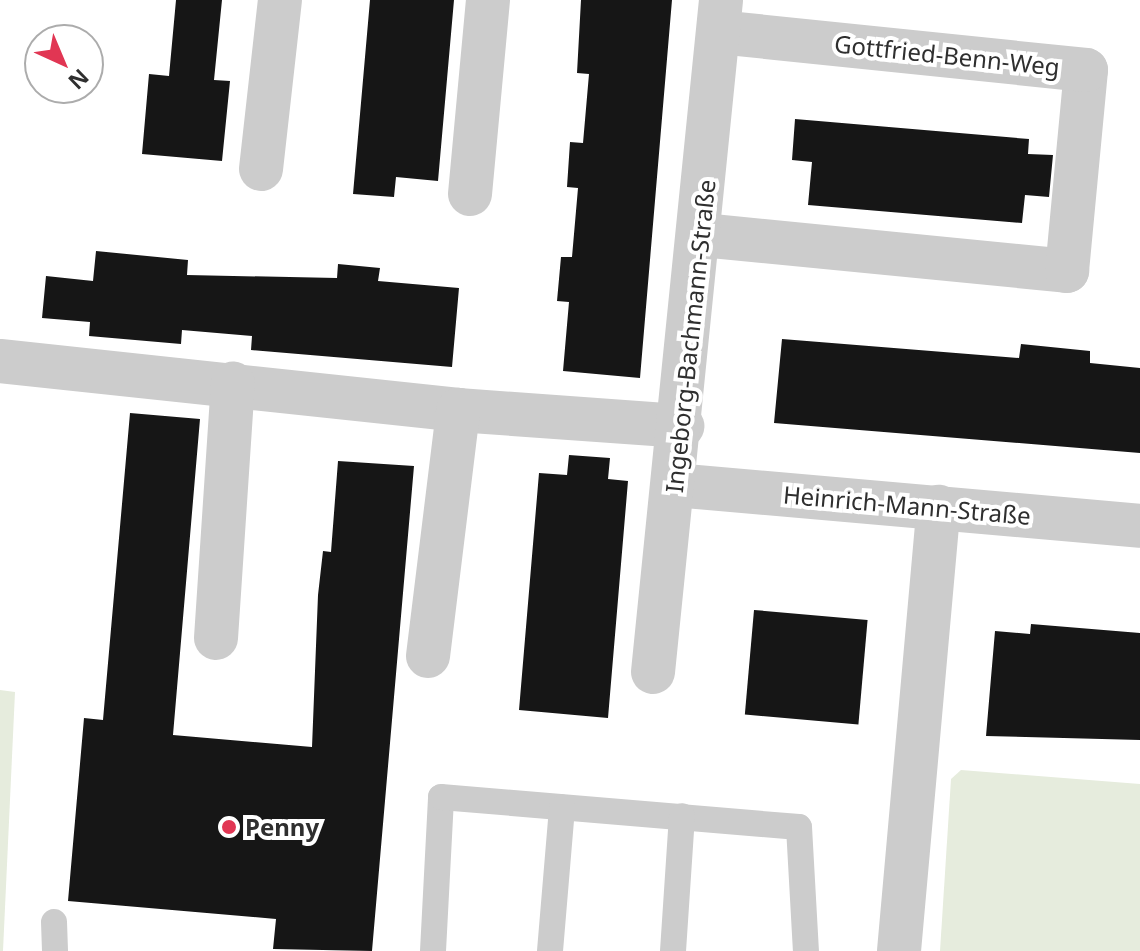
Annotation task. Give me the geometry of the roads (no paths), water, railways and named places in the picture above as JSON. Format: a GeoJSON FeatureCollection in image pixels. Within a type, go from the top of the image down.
{"type":"FeatureCollection","features":[{"type":"Feature","properties":{"kind":"street"},"geometry":{"type":"LineString","coordinates":[[261,169],[280,0]]}},
{"type":"Feature","properties":{"kind":"street"},"geometry":{"type":"LineString","coordinates":[[470,194],[488,0]]}},
{"type":"Feature","properties":{"kind":"street","name":"Gottfried-Benn-Weg"},"geometry":{"type":"LineString","coordinates":[[702,235],[1067,271],[1086,70],[720,16]]}},
{"type":"Feature","properties":{"kind":"street","name":"Ingeborg-Bachmann-Straße"},"geometry":{"type":"LineString","coordinates":[[653,672],[702,235],[720,16]]}},
{"type":"Feature","properties":{"kind":"street"},"geometry":{"type":"LineString","coordinates":[[0,361],[458,410],[682,426]]}},
{"type":"Feature","properties":{"kind":"street"},"geometry":{"type":"LineString","coordinates":[[216,638],[233,384]]}},
{"type":"Feature","properties":{"kind":"street"},"geometry":{"type":"LineString","coordinates":[[428,656],[458,410]]}},
{"type":"Feature","properties":{"kind":"street","name":"Heinrich-Mann-Straße"},"geometry":{"type":"LineString","coordinates":[[674,485],[1140,526]]}},
{"type":"Feature","properties":{"kind":"street"},"geometry":{"type":"LineString","coordinates":[[899,951],[939,507]]}},
{"type":"Feature","properties":{"kind":"lane"},"geometry":{"type":"LineString","coordinates":[[433,951],[441,797],[799,827],[806,951]]}},
{"type":"Feature","properties":{"kind":"lane"},"geometry":{"type":"LineString","coordinates":[[550,951],[562,807]]}},
{"type":"Feature","properties":{"kind":"lane"},"geometry":{"type":"LineString","coordinates":[[673,951],[682,816]]}},
{"type":"Feature","properties":{"kind":"lane"},"geometry":{"type":"LineString","coordinates":[[54,922],[55,951]]}},
{"type":"Feature","properties":{"kind":"place","name":"Penny"},"geometry":{"type":"Point","coordinates":[229,827]}}]}
